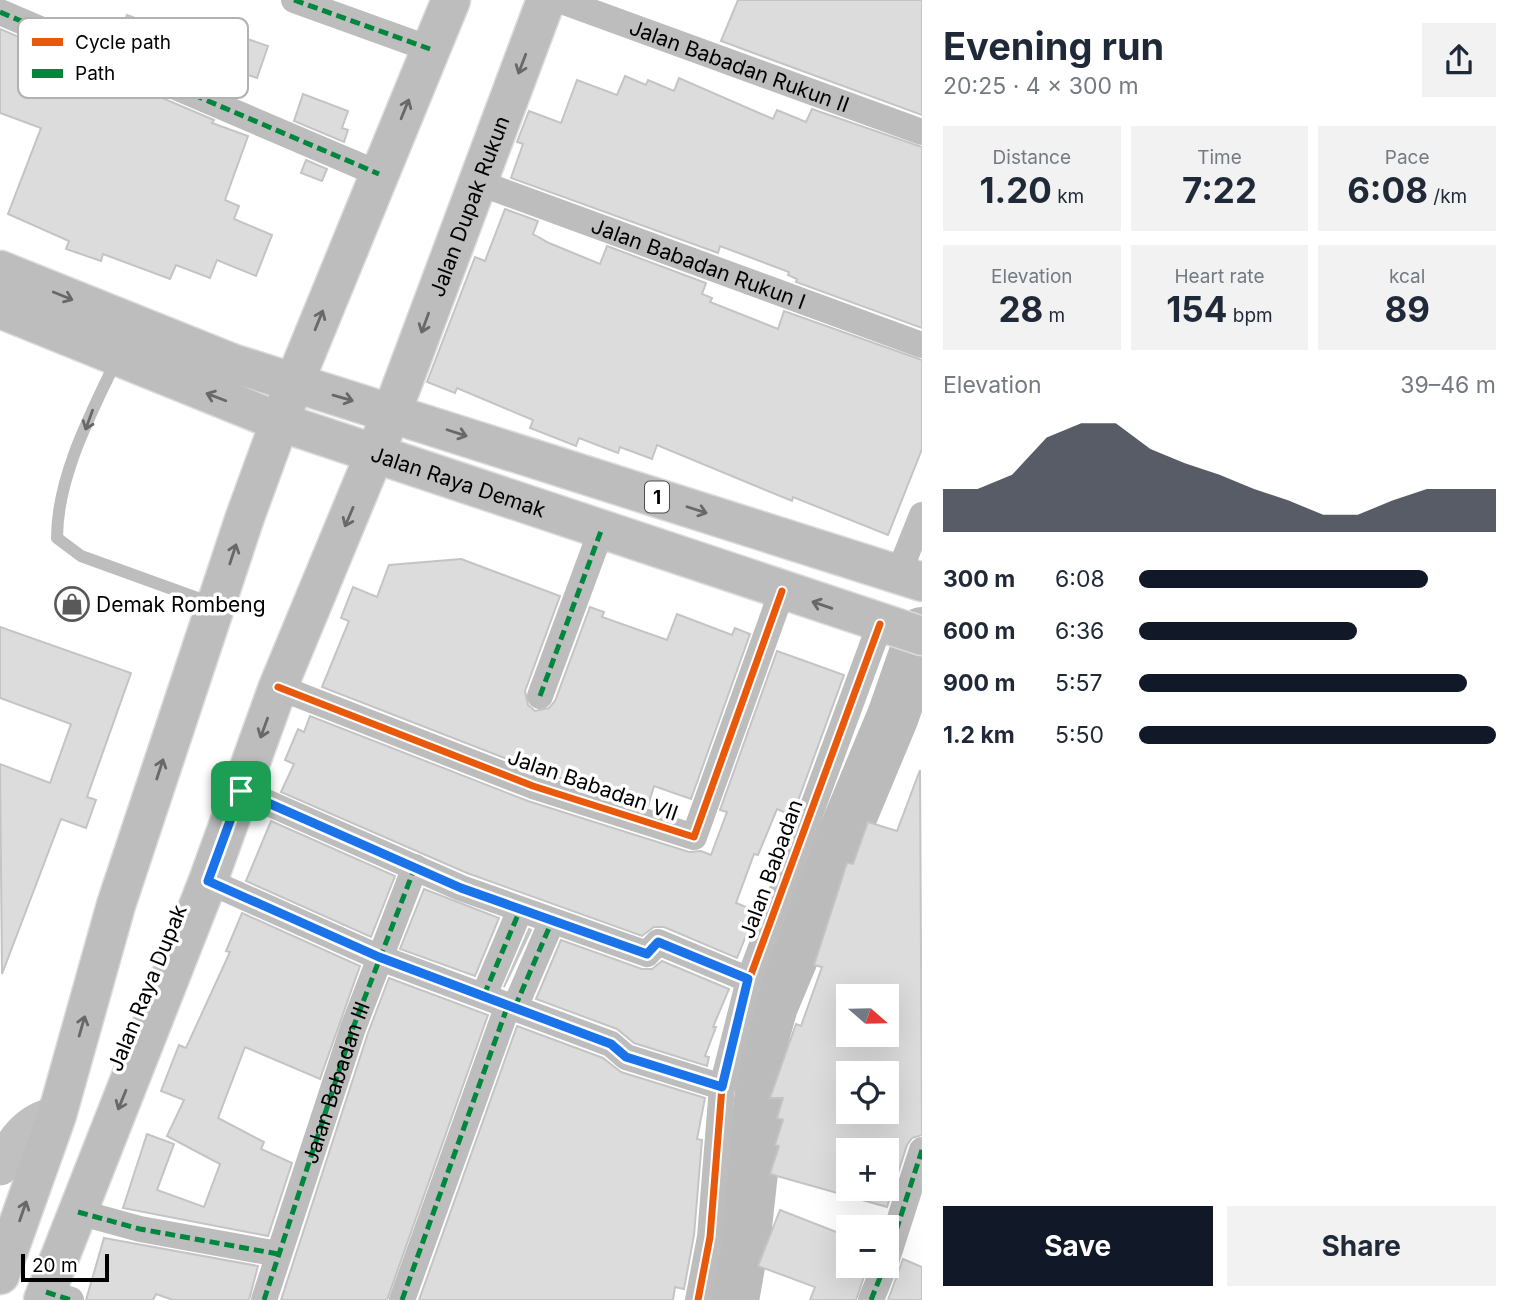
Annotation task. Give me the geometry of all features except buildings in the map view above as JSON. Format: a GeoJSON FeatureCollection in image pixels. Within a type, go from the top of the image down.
{"type":"FeatureCollection","features":[{"type":"Feature","properties":{"kind":"main road"},"geometry":{"type":"LineString","coordinates":[[294,383],[451,0]]}},
{"type":"Feature","properties":{"kind":"main road","name":"Jalan Dupak Rukun"},"geometry":{"type":"LineString","coordinates":[[392,412],[546,0]]}},
{"type":"Feature","properties":{"kind":"main road","name":"1"},"geometry":{"type":"LineString","coordinates":[[0,270],[232,363],[910,579]]}},
{"type":"Feature","properties":{"kind":"main road","name":"Jalan Raya Demak"},"geometry":{"type":"LineString","coordinates":[[0,309],[279,422],[904,631]]}},
{"type":"Feature","properties":{"kind":"main road","name":"Jalan Raya Dupak"},"geometry":{"type":"LineString","coordinates":[[0,1275],[57,1115],[116,905],[216,605],[294,383]]}},
{"type":"Feature","properties":{"kind":"main road","name":"Jalan Raya Dupak"},"geometry":{"type":"LineString","coordinates":[[53,1297],[78,1212],[208,881],[278,687],[392,412]]}},
{"type":"Feature","properties":{"kind":"main road"},"geometry":{"type":"LineString","coordinates":[[0,1167],[12,1146],[29,1126],[57,1115]]}},
{"type":"Feature","properties":{"kind":"street"},"geometry":{"type":"LineString","coordinates":[[294,0],[430,49]]}},
{"type":"Feature","properties":{"kind":"street","name":"Jalan Babadan Rukun II"},"geometry":{"type":"LineString","coordinates":[[559,0],[922,132]]}},
{"type":"Feature","properties":{"kind":"street"},"geometry":{"type":"LineString","coordinates":[[0,12],[18,20]]}},
{"type":"Feature","properties":{"kind":"street"},"geometry":{"type":"LineString","coordinates":[[201,98],[379,174]]}},
{"type":"Feature","properties":{"kind":"street","name":"Jalan Babadan Rukun I"},"geometry":{"type":"LineString","coordinates":[[477,182],[922,345]]}},
{"type":"Feature","properties":{"kind":"street"},"geometry":{"type":"LineString","coordinates":[[910,579],[922,515]]}},
{"type":"Feature","properties":{"kind":"street"},"geometry":{"type":"LineString","coordinates":[[540,696],[601,531]]}},
{"type":"Feature","properties":{"kind":"street","name":"Jalan Babadan VII"},"geometry":{"type":"LineString","coordinates":[[278,687],[533,786],[694,836],[782,592]]}},
{"type":"Feature","properties":{"kind":"street","name":"Jalan Babadan"},"geometry":{"type":"LineString","coordinates":[[698,1300],[710,1237],[722,1087],[748,979],[904,631]]}},
{"type":"Feature","properties":{"kind":"street"},"geometry":{"type":"LineString","coordinates":[[241,791],[520,910],[647,954],[658,942],[748,979]]}},
{"type":"Feature","properties":{"kind":"street","name":"Jalan Babadan III"},"geometry":{"type":"LineString","coordinates":[[264,1300],[379,957],[415,867]]}},
{"type":"Feature","properties":{"kind":"street"},"geometry":{"type":"LineString","coordinates":[[208,881],[379,957],[611,1044],[626,1057],[722,1087]]}},
{"type":"Feature","properties":{"kind":"street"},"geometry":{"type":"LineString","coordinates":[[402,1300],[502,1002],[520,910]]}},
{"type":"Feature","properties":{"kind":"street"},"geometry":{"type":"LineString","coordinates":[[502,1002],[552,921]]}},
{"type":"Feature","properties":{"kind":"street"},"geometry":{"type":"LineString","coordinates":[[899,1222],[922,1150]]}},
{"type":"Feature","properties":{"kind":"street"},"geometry":{"type":"LineString","coordinates":[[78,1212],[140,1229],[278,1254]]}},
{"type":"Feature","properties":{"kind":"street"},"geometry":{"type":"LineString","coordinates":[[871,1300],[880,1278]]}},
{"type":"Feature","properties":{"kind":"lane"},"geometry":{"type":"LineString","coordinates":[[118,358],[93,409],[57,508],[57,538],[81,556],[216,605]]}},
{"type":"Feature","properties":{"kind":"waterway"},"geometry":{"type":"LineString","coordinates":[[733,1300],[746,1227],[761,1091],[757,1059],[772,1006],[893,716],[922,633]]}},
{"type":"Feature","properties":{"kind":"marked path"},"geometry":{"type":"LineString","coordinates":[[294,0],[430,49]]}},
{"type":"Feature","properties":{"kind":"marked path"},"geometry":{"type":"LineString","coordinates":[[0,12],[18,20]]}},
{"type":"Feature","properties":{"kind":"marked path"},"geometry":{"type":"LineString","coordinates":[[201,98],[379,174]]}},
{"type":"Feature","properties":{"kind":"marked path"},"geometry":{"type":"LineString","coordinates":[[540,696],[601,531]]}},
{"type":"Feature","properties":{"kind":"marked path"},"geometry":{"type":"LineString","coordinates":[[241,791],[461,888],[647,954],[658,942],[749,980]]}},
{"type":"Feature","properties":{"kind":"marked path"},"geometry":{"type":"LineString","coordinates":[[264,1300],[353,1028],[415,867]]}},
{"type":"Feature","properties":{"kind":"marked path"},"geometry":{"type":"LineString","coordinates":[[484,995],[520,910]]}},
{"type":"Feature","properties":{"kind":"marked path"},"geometry":{"type":"LineString","coordinates":[[515,1007],[552,921]]}},
{"type":"Feature","properties":{"kind":"marked path"},"geometry":{"type":"LineString","coordinates":[[402,1300],[508,1005]]}},
{"type":"Feature","properties":{"kind":"marked path"},"geometry":{"type":"LineString","coordinates":[[899,1222],[922,1150]]}},
{"type":"Feature","properties":{"kind":"marked path"},"geometry":{"type":"LineString","coordinates":[[78,1212],[140,1229],[278,1254]]}},
{"type":"Feature","properties":{"kind":"marked path"},"geometry":{"type":"LineString","coordinates":[[871,1300],[880,1278]]}},
{"type":"Feature","properties":{"kind":"marked path"},"geometry":{"type":"LineString","coordinates":[[46,1292],[71,1300]]}},
{"type":"Feature","properties":{"kind":"cycle path"},"geometry":{"type":"LineString","coordinates":[[278,687],[533,786],[694,837],[782,591]]}},
{"type":"Feature","properties":{"kind":"cycle path"},"geometry":{"type":"LineString","coordinates":[[698,1300],[710,1237],[722,1087],[749,980],[880,624]]}},
{"type":"Feature","properties":{"kind":"cycle path"},"geometry":{"type":"LineString","coordinates":[[208,881],[378,957],[611,1044],[626,1057],[722,1087]]}},
{"type":"Feature","properties":{"kind":"place","name":"Demak Rombeng"},"geometry":{"type":"Point","coordinates":[72,604]}},
{"type":"Feature","properties":{"kind":"route"},"geometry":{"type":"LineString","coordinates":[[241,791],[320,823],[461,888],[647,954],[655,942],[658,942],[748,979],[722,1087],[626,1057],[611,1044],[379,957],[208,881],[241,791]]}}]}
